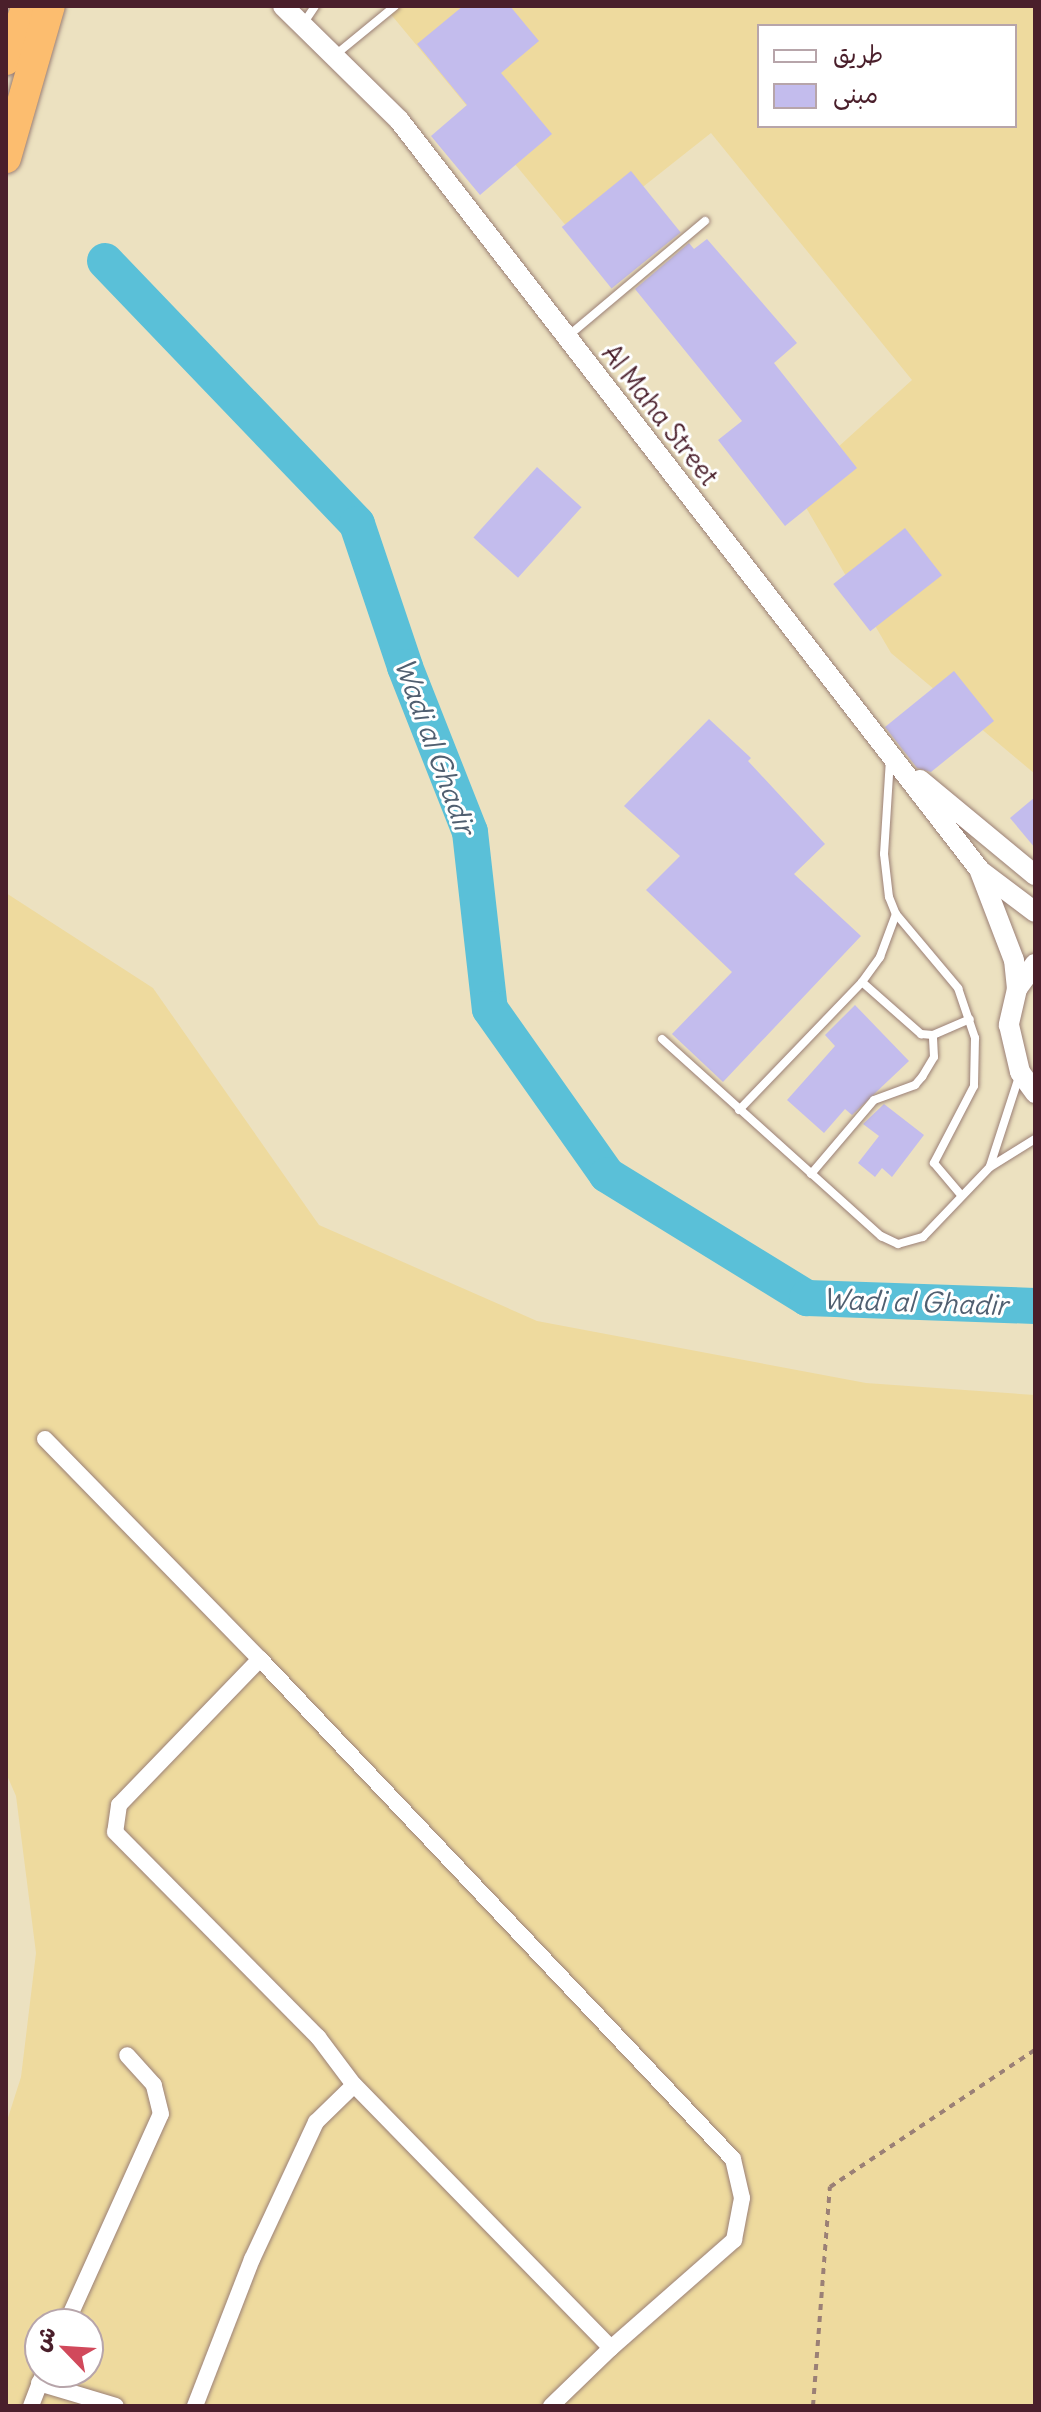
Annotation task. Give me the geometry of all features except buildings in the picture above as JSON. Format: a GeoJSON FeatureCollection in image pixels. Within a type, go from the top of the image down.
{"type":"FeatureCollection","features":[{"type":"Feature","properties":{"kind":"highway"},"geometry":{"type":"LineString","coordinates":[[6,60],[27,6]]}},
{"type":"Feature","properties":{"kind":"highway"},"geometry":{"type":"LineString","coordinates":[[6,158],[50,6]]}},
{"type":"Feature","properties":{"kind":"street","name":"Al Maha Street"},"geometry":{"type":"LineString","coordinates":[[283,6],[399,120],[979,869],[1035,912]]}},
{"type":"Feature","properties":{"kind":"street"},"geometry":{"type":"LineString","coordinates":[[890,754],[1035,875]]}},
{"type":"Feature","properties":{"kind":"street","name":"Al Maha Street"},"geometry":{"type":"LineString","coordinates":[[979,869],[1014,960],[1017,989]]}},
{"type":"Feature","properties":{"kind":"street"},"geometry":{"type":"LineString","coordinates":[[1035,964],[1017,989],[1009,1025],[1020,1072],[1035,1093]]}},
{"type":"Feature","properties":{"kind":"street"},"geometry":{"type":"LineString","coordinates":[[45,1439],[260,1659],[733,2159],[742,2198],[734,2240],[611,2348],[551,2406]]}},
{"type":"Feature","properties":{"kind":"street"},"geometry":{"type":"LineString","coordinates":[[260,1659],[119,1805],[115,1832],[318,2037],[354,2085],[611,2348]]}},
{"type":"Feature","properties":{"kind":"street"},"geometry":{"type":"LineString","coordinates":[[73,2308],[161,2114],[154,2085],[127,2055]]}},
{"type":"Feature","properties":{"kind":"street"},"geometry":{"type":"LineString","coordinates":[[195,2406],[252,2259],[316,2122],[354,2085]]}},
{"type":"Feature","properties":{"kind":"street"},"geometry":{"type":"LineString","coordinates":[[68,2388],[116,2406]]}},
{"type":"Feature","properties":{"kind":"lane"},"geometry":{"type":"LineString","coordinates":[[302,25],[315,6]]}},
{"type":"Feature","properties":{"kind":"lane"},"geometry":{"type":"LineString","coordinates":[[334,56],[395,6]]}},
{"type":"Feature","properties":{"kind":"lane"},"geometry":{"type":"LineString","coordinates":[[567,337],[705,221]]}},
{"type":"Feature","properties":{"kind":"lane"},"geometry":{"type":"LineString","coordinates":[[890,754],[885,880],[896,914],[958,988],[970,1019],[977,1065],[974,1086],[934,1163],[962,1196]]}},
{"type":"Feature","properties":{"kind":"lane"},"geometry":{"type":"LineString","coordinates":[[739,1110],[862,982],[887,943],[896,914]]}},
{"type":"Feature","properties":{"kind":"lane"},"geometry":{"type":"LineString","coordinates":[[862,982],[916,1031],[933,1035],[970,1019]]}},
{"type":"Feature","properties":{"kind":"lane"},"geometry":{"type":"LineString","coordinates":[[811,1174],[874,1100],[915,1085],[934,1057],[933,1035]]}},
{"type":"Feature","properties":{"kind":"lane"},"geometry":{"type":"LineString","coordinates":[[662,1039],[881,1236],[898,1244],[923,1237],[990,1167],[1035,1139]]}},
{"type":"Feature","properties":{"kind":"lane"},"geometry":{"type":"LineString","coordinates":[[990,1167],[1009,1121],[1020,1072]]}},
{"type":"Feature","properties":{"kind":"path"},"geometry":{"type":"LineString","coordinates":[[813,2406],[830,2187],[1035,2050]]}},
{"type":"Feature","properties":{"kind":"sand"},"geometry":{"type":"Polygon","coordinates":[[[384,6],[1035,6],[1035,774],[891,653],[794,487],[912,380],[711,133],[577,239],[384,6]]]}},
{"type":"Feature","properties":{"kind":"sand"},"geometry":{"type":"Polygon","coordinates":[[[6,893],[153,988],[319,1225],[537,1321],[866,1383],[1035,1395],[1035,2406],[6,2406],[6,2124],[21,2077],[36,1953],[16,1796],[6,1773],[6,893]]]}},
{"type":"Feature","properties":{"kind":"waterway","name":"Wadi al Ghadir"},"geometry":{"type":"LineString","coordinates":[[105,261],[357,524],[405,667],[470,832],[490,1009],[607,1175],[807,1298],[1035,1306]]}}]}
